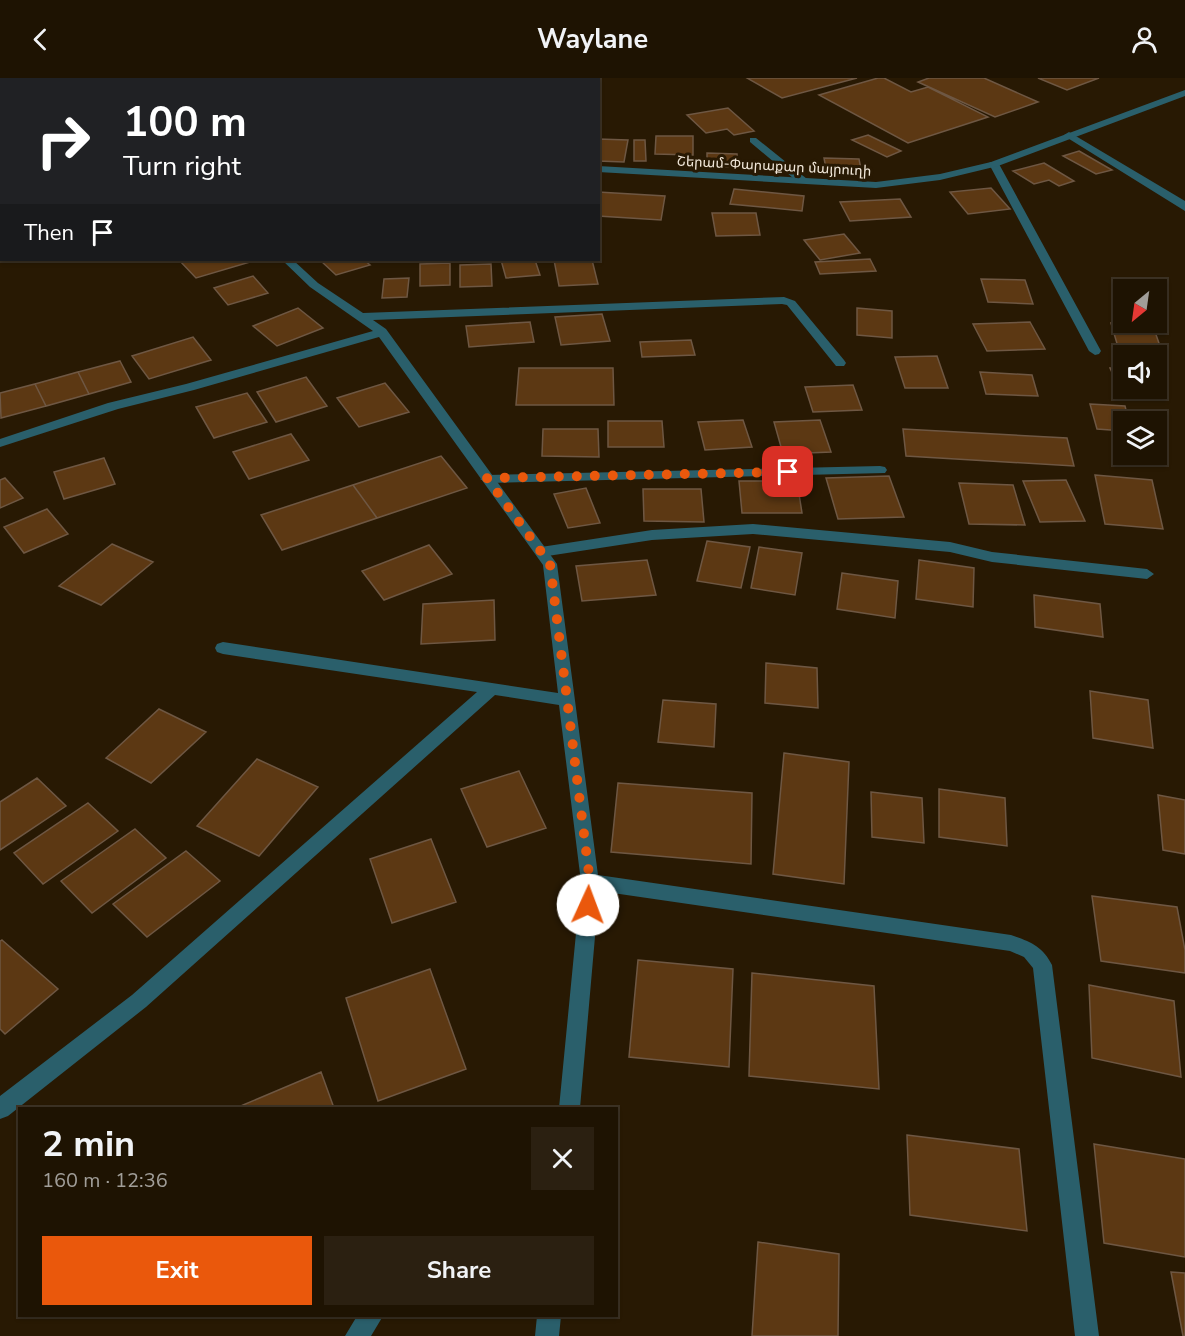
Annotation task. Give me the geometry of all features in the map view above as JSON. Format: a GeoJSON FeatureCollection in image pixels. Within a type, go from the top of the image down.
{"type":"FeatureCollection","features":[{"type":"Feature","properties":{"kind":"street","name":"Շերամ-Փարաքար մայրուղի"},"geometry":{"type":"LineString","coordinates":[[600,170],[876,185],[940,177],[994,164],[1185,93]]}},
{"type":"Feature","properties":{"kind":"street"},"geometry":{"type":"LineString","coordinates":[[1069,135],[1185,208]]}},
{"type":"Feature","properties":{"kind":"street"},"geometry":{"type":"LineString","coordinates":[[753,140],[803,181]]}},
{"type":"Feature","properties":{"kind":"street"},"geometry":{"type":"LineString","coordinates":[[994,164],[1095,351]]}},
{"type":"Feature","properties":{"kind":"street"},"geometry":{"type":"LineString","coordinates":[[288,261],[314,285],[382,332],[550,564],[590,882],[569,1107]]}},
{"type":"Feature","properties":{"kind":"street"},"geometry":{"type":"LineString","coordinates":[[362,317],[783,300],[791,303],[840,363]]}},
{"type":"Feature","properties":{"kind":"street"},"geometry":{"type":"LineString","coordinates":[[0,442],[113,406],[190,387],[382,332]]}},
{"type":"Feature","properties":{"kind":"street"},"geometry":{"type":"LineString","coordinates":[[487,478],[880,470]]}},
{"type":"Feature","properties":{"kind":"street"},"geometry":{"type":"LineString","coordinates":[[541,552],[652,535],[753,529],[950,547],[992,557],[1147,574]]}},
{"type":"Feature","properties":{"kind":"street"},"geometry":{"type":"LineString","coordinates":[[223,648],[567,700]]}},
{"type":"Feature","properties":{"kind":"street"},"geometry":{"type":"LineString","coordinates":[[0,1108],[139,1002],[492,688]]}},
{"type":"Feature","properties":{"kind":"street"},"geometry":{"type":"LineString","coordinates":[[590,882],[1011,943],[1031,951],[1042,965],[1087,1336]]}},
{"type":"Feature","properties":{"kind":"street"},"geometry":{"type":"LineString","coordinates":[[357,1336],[369,1317]]}},
{"type":"Feature","properties":{"kind":"street"},"geometry":{"type":"LineString","coordinates":[[547,1336],[549,1317]]}},
{"type":"Feature","properties":{"kind":"building"},"geometry":{"type":"Polygon","coordinates":[[[747,78],[857,78],[782,98],[747,78]]]}},
{"type":"Feature","properties":{"kind":"building"},"geometry":{"type":"Polygon","coordinates":[[[884,78],[911,92],[928,87],[988,117],[908,143],[819,95],[884,78]]]}},
{"type":"Feature","properties":{"kind":"building"},"geometry":{"type":"Polygon","coordinates":[[[929,78],[984,78],[1038,102],[995,117],[918,82],[929,78]]]}},
{"type":"Feature","properties":{"kind":"building"},"geometry":{"type":"Polygon","coordinates":[[[1038,78],[1099,78],[1067,90],[1038,78]]]}},
{"type":"Feature","properties":{"kind":"building"},"geometry":{"type":"Polygon","coordinates":[[[728,108],[754,131],[734,135],[727,129],[706,133],[687,115],[728,108]]]}},
{"type":"Feature","properties":{"kind":"building"},"geometry":{"type":"Polygon","coordinates":[[[868,135],[901,151],[887,157],[852,140],[868,135]]]}},
{"type":"Feature","properties":{"kind":"building"},"geometry":{"type":"Polygon","coordinates":[[[656,136],[693,136],[693,155],[655,154],[656,136]]]}},
{"type":"Feature","properties":{"kind":"building"},"geometry":{"type":"Polygon","coordinates":[[[600,139],[628,140],[624,162],[600,161],[600,139]]]}},
{"type":"Feature","properties":{"kind":"building"},"geometry":{"type":"Polygon","coordinates":[[[634,140],[645,140],[646,161],[634,161],[634,140]]]}},
{"type":"Feature","properties":{"kind":"building"},"geometry":{"type":"Polygon","coordinates":[[[1079,151],[1112,170],[1096,174],[1063,156],[1079,151]]]}},
{"type":"Feature","properties":{"kind":"building"},"geometry":{"type":"Polygon","coordinates":[[[707,153],[737,154],[738,167],[707,167],[707,153]]]}},
{"type":"Feature","properties":{"kind":"building"},"geometry":{"type":"Polygon","coordinates":[[[824,158],[859,159],[862,174],[827,174],[824,158]]]}},
{"type":"Feature","properties":{"kind":"building"},"geometry":{"type":"Polygon","coordinates":[[[1044,163],[1074,181],[1059,186],[1049,180],[1034,184],[1013,171],[1044,163]]]}},
{"type":"Feature","properties":{"kind":"building"},"geometry":{"type":"Polygon","coordinates":[[[991,188],[1010,209],[968,214],[950,192],[991,188]]]}},
{"type":"Feature","properties":{"kind":"building"},"geometry":{"type":"Polygon","coordinates":[[[734,189],[804,196],[802,211],[730,204],[734,189]]]}},
{"type":"Feature","properties":{"kind":"building"},"geometry":{"type":"Polygon","coordinates":[[[600,192],[665,196],[661,220],[600,216],[600,192]]]}},
{"type":"Feature","properties":{"kind":"building"},"geometry":{"type":"Polygon","coordinates":[[[900,199],[911,217],[850,221],[840,202],[900,199]]]}},
{"type":"Feature","properties":{"kind":"building"},"geometry":{"type":"Polygon","coordinates":[[[712,213],[756,213],[760,235],[716,236],[712,213]]]}},
{"type":"Feature","properties":{"kind":"building"},"geometry":{"type":"Polygon","coordinates":[[[844,234],[860,253],[820,260],[804,240],[844,234]]]}},
{"type":"Feature","properties":{"kind":"building"},"geometry":{"type":"Polygon","coordinates":[[[870,259],[876,271],[820,274],[815,262],[870,259]]]}},
{"type":"Feature","properties":{"kind":"building"},"geometry":{"type":"Polygon","coordinates":[[[180,261],[250,262],[196,278],[180,261]]]}},
{"type":"Feature","properties":{"kind":"building"},"geometry":{"type":"Polygon","coordinates":[[[321,261],[365,261],[370,265],[336,275],[321,261]]]}},
{"type":"Feature","properties":{"kind":"building"},"geometry":{"type":"Polygon","coordinates":[[[501,261],[535,261],[540,275],[506,278],[501,261]]]}},
{"type":"Feature","properties":{"kind":"building"},"geometry":{"type":"Polygon","coordinates":[[[554,261],[592,261],[598,284],[559,286],[554,261]]]}},
{"type":"Feature","properties":{"kind":"building"},"geometry":{"type":"Polygon","coordinates":[[[450,263],[450,285],[420,286],[420,264],[450,263]]]}},
{"type":"Feature","properties":{"kind":"building"},"geometry":{"type":"Polygon","coordinates":[[[491,264],[492,286],[460,287],[460,265],[491,264]]]}},
{"type":"Feature","properties":{"kind":"building"},"geometry":{"type":"Polygon","coordinates":[[[253,276],[268,293],[228,305],[214,288],[253,276]]]}},
{"type":"Feature","properties":{"kind":"building"},"geometry":{"type":"Polygon","coordinates":[[[409,278],[407,297],[382,298],[384,279],[409,278]]]}},
{"type":"Feature","properties":{"kind":"building"},"geometry":{"type":"Polygon","coordinates":[[[981,279],[1025,280],[1033,304],[988,302],[981,279]]]}},
{"type":"Feature","properties":{"kind":"building"},"geometry":{"type":"Polygon","coordinates":[[[298,308],[323,328],[277,346],[253,326],[298,308]]]}},
{"type":"Feature","properties":{"kind":"building"},"geometry":{"type":"Polygon","coordinates":[[[857,308],[892,311],[892,338],[857,335],[857,308]]]}},
{"type":"Feature","properties":{"kind":"building"},"geometry":{"type":"Polygon","coordinates":[[[602,314],[610,341],[561,345],[555,317],[602,314]]]}},
{"type":"Feature","properties":{"kind":"building"},"geometry":{"type":"Polygon","coordinates":[[[530,322],[534,342],[469,347],[466,326],[530,322]]]}},
{"type":"Feature","properties":{"kind":"building"},"geometry":{"type":"Polygon","coordinates":[[[1030,322],[1045,349],[987,351],[973,324],[1030,322]]]}},
{"type":"Feature","properties":{"kind":"building"},"geometry":{"type":"Polygon","coordinates":[[[1114,333],[1155,333],[1160,345],[1117,345],[1114,333]]]}},
{"type":"Feature","properties":{"kind":"building"},"geometry":{"type":"Polygon","coordinates":[[[193,337],[211,360],[149,379],[132,356],[193,337]]]}},
{"type":"Feature","properties":{"kind":"building"},"geometry":{"type":"Polygon","coordinates":[[[691,340],[695,355],[642,357],[640,342],[691,340]]]}},
{"type":"Feature","properties":{"kind":"building"},"geometry":{"type":"Polygon","coordinates":[[[937,356],[948,388],[905,388],[895,357],[937,356]]]}},
{"type":"Feature","properties":{"kind":"building"},"geometry":{"type":"Polygon","coordinates":[[[120,361],[131,382],[89,394],[78,372],[120,361]]]}},
{"type":"Feature","properties":{"kind":"building"},"geometry":{"type":"Polygon","coordinates":[[[519,368],[613,368],[614,405],[516,405],[519,368]]]}},
{"type":"Feature","properties":{"kind":"building"},"geometry":{"type":"Polygon","coordinates":[[[78,372],[89,394],[46,406],[35,384],[78,372]]]}},
{"type":"Feature","properties":{"kind":"building"},"geometry":{"type":"Polygon","coordinates":[[[980,372],[1032,375],[1038,396],[986,394],[980,372]]]}},
{"type":"Feature","properties":{"kind":"building"},"geometry":{"type":"Polygon","coordinates":[[[306,377],[327,406],[276,422],[257,392],[306,377]]]}},
{"type":"Feature","properties":{"kind":"building"},"geometry":{"type":"Polygon","coordinates":[[[385,383],[409,412],[359,427],[337,398],[385,383]]]}},
{"type":"Feature","properties":{"kind":"building"},"geometry":{"type":"Polygon","coordinates":[[[35,384],[46,406],[1,418],[0,393],[35,384]]]}},
{"type":"Feature","properties":{"kind":"building"},"geometry":{"type":"Polygon","coordinates":[[[853,385],[862,410],[813,412],[805,387],[853,385]]]}},
{"type":"Feature","properties":{"kind":"building"},"geometry":{"type":"Polygon","coordinates":[[[247,393],[267,422],[214,438],[196,407],[247,393]]]}},
{"type":"Feature","properties":{"kind":"building"},"geometry":{"type":"Polygon","coordinates":[[[1090,404],[1125,406],[1126,411],[1113,411],[1113,430],[1097,429],[1090,404]]]}},
{"type":"Feature","properties":{"kind":"building"},"geometry":{"type":"Polygon","coordinates":[[[743,420],[752,447],[705,450],[698,422],[743,420]]]}},
{"type":"Feature","properties":{"kind":"building"},"geometry":{"type":"Polygon","coordinates":[[[820,420],[831,452],[783,454],[774,422],[820,420]]]}},
{"type":"Feature","properties":{"kind":"building"},"geometry":{"type":"Polygon","coordinates":[[[608,421],[662,421],[664,447],[608,447],[608,421]]]}},
{"type":"Feature","properties":{"kind":"building"},"geometry":{"type":"Polygon","coordinates":[[[543,429],[598,429],[599,457],[542,456],[543,429]]]}},
{"type":"Feature","properties":{"kind":"building"},"geometry":{"type":"Polygon","coordinates":[[[903,429],[1067,438],[1074,466],[906,456],[903,429]]]}},
{"type":"Feature","properties":{"kind":"building"},"geometry":{"type":"Polygon","coordinates":[[[291,434],[309,460],[249,479],[233,452],[291,434]]]}},
{"type":"Feature","properties":{"kind":"building"},"geometry":{"type":"Polygon","coordinates":[[[441,456],[467,488],[377,518],[353,485],[441,456]]]}},
{"type":"Feature","properties":{"kind":"building"},"geometry":{"type":"Polygon","coordinates":[[[104,458],[115,484],[64,499],[54,472],[104,458]]]}},
{"type":"Feature","properties":{"kind":"building"},"geometry":{"type":"Polygon","coordinates":[[[1095,475],[1152,480],[1163,529],[1105,524],[1095,475]]]}},
{"type":"Feature","properties":{"kind":"building"},"geometry":{"type":"Polygon","coordinates":[[[889,476],[904,517],[838,519],[826,478],[889,476]]]}},
{"type":"Feature","properties":{"kind":"building"},"geometry":{"type":"Polygon","coordinates":[[[5,478],[23,498],[0,508],[0,480],[5,478]]]}},
{"type":"Feature","properties":{"kind":"building"},"geometry":{"type":"Polygon","coordinates":[[[1066,480],[1085,521],[1040,522],[1023,481],[1066,480]]]}},
{"type":"Feature","properties":{"kind":"building"},"geometry":{"type":"Polygon","coordinates":[[[739,481],[797,481],[802,513],[742,513],[739,481]]]}},
{"type":"Feature","properties":{"kind":"building"},"geometry":{"type":"Polygon","coordinates":[[[959,483],[1013,485],[1025,525],[969,524],[959,483]]]}},
{"type":"Feature","properties":{"kind":"building"},"geometry":{"type":"Polygon","coordinates":[[[353,485],[377,518],[282,550],[261,515],[353,485]]]}},
{"type":"Feature","properties":{"kind":"building"},"geometry":{"type":"Polygon","coordinates":[[[586,488],[600,523],[568,528],[554,494],[586,488]]]}},
{"type":"Feature","properties":{"kind":"building"},"geometry":{"type":"Polygon","coordinates":[[[643,489],[701,489],[704,522],[644,521],[643,489]]]}},
{"type":"Feature","properties":{"kind":"building"},"geometry":{"type":"Polygon","coordinates":[[[47,509],[68,534],[24,553],[4,527],[47,509]]]}},
{"type":"Feature","properties":{"kind":"building"},"geometry":{"type":"Polygon","coordinates":[[[707,541],[750,547],[741,588],[697,581],[707,541]]]}},
{"type":"Feature","properties":{"kind":"building"},"geometry":{"type":"Polygon","coordinates":[[[112,544],[153,562],[101,605],[59,586],[112,544]]]}},
{"type":"Feature","properties":{"kind":"building"},"geometry":{"type":"Polygon","coordinates":[[[429,545],[452,574],[384,600],[362,571],[429,545]]]}},
{"type":"Feature","properties":{"kind":"building"},"geometry":{"type":"Polygon","coordinates":[[[759,547],[802,553],[795,595],[751,588],[759,547]]]}},
{"type":"Feature","properties":{"kind":"building"},"geometry":{"type":"Polygon","coordinates":[[[647,560],[656,595],[582,601],[576,566],[647,560]]]}},
{"type":"Feature","properties":{"kind":"building"},"geometry":{"type":"Polygon","coordinates":[[[919,560],[974,568],[973,607],[916,599],[919,560]]]}},
{"type":"Feature","properties":{"kind":"building"},"geometry":{"type":"Polygon","coordinates":[[[842,573],[898,581],[895,618],[837,609],[842,573]]]}},
{"type":"Feature","properties":{"kind":"building"},"geometry":{"type":"Polygon","coordinates":[[[1034,595],[1100,604],[1103,637],[1035,627],[1034,595]]]}},
{"type":"Feature","properties":{"kind":"building"},"geometry":{"type":"Polygon","coordinates":[[[494,600],[495,640],[421,644],[423,604],[494,600]]]}},
{"type":"Feature","properties":{"kind":"building"},"geometry":{"type":"Polygon","coordinates":[[[766,663],[817,668],[818,708],[765,703],[766,663]]]}},
{"type":"Feature","properties":{"kind":"building"},"geometry":{"type":"Polygon","coordinates":[[[1090,691],[1148,700],[1153,748],[1093,738],[1090,691]]]}},
{"type":"Feature","properties":{"kind":"building"},"geometry":{"type":"Polygon","coordinates":[[[663,700],[716,704],[714,747],[658,742],[663,700]]]}},
{"type":"Feature","properties":{"kind":"building"},"geometry":{"type":"Polygon","coordinates":[[[159,709],[206,732],[151,783],[106,758],[159,709]]]}},
{"type":"Feature","properties":{"kind":"building"},"geometry":{"type":"Polygon","coordinates":[[[784,753],[849,762],[844,884],[773,874],[784,753]]]}},
{"type":"Feature","properties":{"kind":"building"},"geometry":{"type":"Polygon","coordinates":[[[257,759],[318,787],[259,856],[197,826],[257,759]]]}},
{"type":"Feature","properties":{"kind":"building"},"geometry":{"type":"Polygon","coordinates":[[[519,771],[546,828],[487,847],[461,789],[519,771]]]}},
{"type":"Feature","properties":{"kind":"building"},"geometry":{"type":"Polygon","coordinates":[[[37,778],[66,806],[0,850],[0,802],[37,778]]]}},
{"type":"Feature","properties":{"kind":"building"},"geometry":{"type":"Polygon","coordinates":[[[618,783],[752,793],[751,864],[611,852],[618,783]]]}},
{"type":"Feature","properties":{"kind":"building"},"geometry":{"type":"Polygon","coordinates":[[[939,789],[1005,798],[1007,846],[939,837],[939,789]]]}},
{"type":"Feature","properties":{"kind":"building"},"geometry":{"type":"Polygon","coordinates":[[[871,792],[922,798],[924,843],[872,837],[871,792]]]}},
{"type":"Feature","properties":{"kind":"building"},"geometry":{"type":"Polygon","coordinates":[[[1158,795],[1185,800],[1185,854],[1163,850],[1158,795]]]}},
{"type":"Feature","properties":{"kind":"building"},"geometry":{"type":"Polygon","coordinates":[[[88,803],[118,831],[43,884],[14,853],[88,803]]]}},
{"type":"Feature","properties":{"kind":"building"},"geometry":{"type":"Polygon","coordinates":[[[135,829],[166,858],[92,913],[61,881],[135,829]]]}},
{"type":"Feature","properties":{"kind":"building"},"geometry":{"type":"Polygon","coordinates":[[[431,839],[456,902],[392,923],[370,859],[431,839]]]}},
{"type":"Feature","properties":{"kind":"building"},"geometry":{"type":"Polygon","coordinates":[[[186,851],[220,881],[147,937],[113,904],[186,851]]]}},
{"type":"Feature","properties":{"kind":"building"},"geometry":{"type":"Polygon","coordinates":[[[1092,896],[1177,907],[1185,950],[1185,973],[1101,961],[1092,896]]]}},
{"type":"Feature","properties":{"kind":"building"},"geometry":{"type":"Polygon","coordinates":[[[2,940],[58,989],[5,1034],[0,1029],[0,941],[2,940]]]}},
{"type":"Feature","properties":{"kind":"building"},"geometry":{"type":"Polygon","coordinates":[[[638,960],[733,969],[729,1067],[629,1057],[638,960]]]}},
{"type":"Feature","properties":{"kind":"building"},"geometry":{"type":"Polygon","coordinates":[[[430,969],[466,1069],[378,1101],[346,998],[430,969]]]}},
{"type":"Feature","properties":{"kind":"building"},"geometry":{"type":"Polygon","coordinates":[[[752,973],[874,986],[879,1089],[749,1076],[752,973]]]}},
{"type":"Feature","properties":{"kind":"building"},"geometry":{"type":"Polygon","coordinates":[[[1089,985],[1174,1001],[1181,1077],[1092,1058],[1089,985]]]}},
{"type":"Feature","properties":{"kind":"building"},"geometry":{"type":"Polygon","coordinates":[[[321,1072],[334,1107],[238,1107],[321,1072]]]}},
{"type":"Feature","properties":{"kind":"building"},"geometry":{"type":"Polygon","coordinates":[[[907,1135],[1019,1149],[1027,1231],[910,1215],[907,1135]]]}},
{"type":"Feature","properties":{"kind":"building"},"geometry":{"type":"Polygon","coordinates":[[[1094,1144],[1185,1159],[1185,1257],[1104,1243],[1094,1144]]]}},
{"type":"Feature","properties":{"kind":"building"},"geometry":{"type":"Polygon","coordinates":[[[758,1242],[839,1254],[838,1336],[752,1336],[758,1242]]]}},
{"type":"Feature","properties":{"kind":"building"},"geometry":{"type":"Polygon","coordinates":[[[1171,1272],[1185,1273],[1185,1336],[1183,1336],[1171,1272]]]}},
{"type":"Feature","properties":{"kind":"route"},"geometry":{"type":"LineString","coordinates":[[588,905],[590,882],[550,564],[487,478],[788,472]]}}]}
